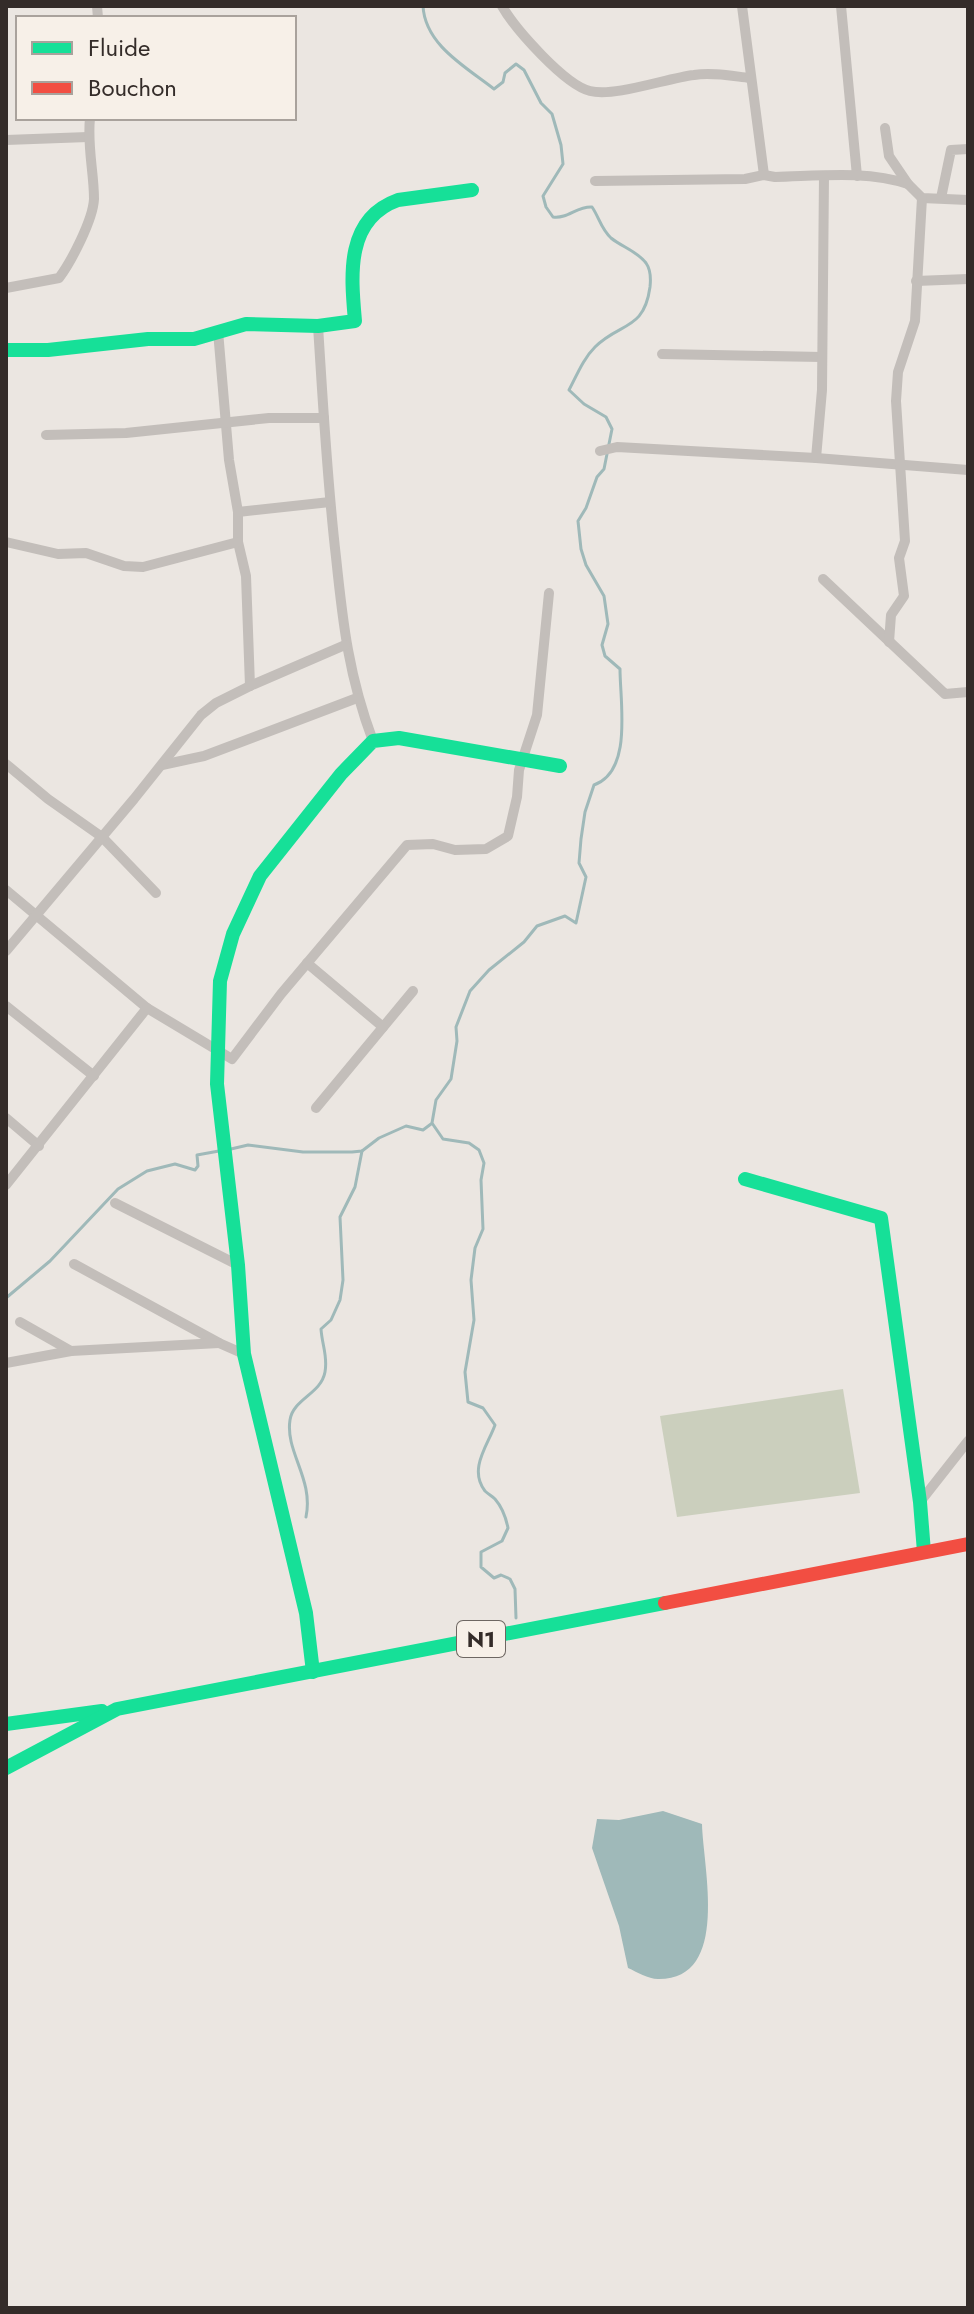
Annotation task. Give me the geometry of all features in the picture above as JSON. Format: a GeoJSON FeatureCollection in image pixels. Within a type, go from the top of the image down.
{"type":"FeatureCollection","features":[{"type":"Feature","properties":{"kind":"main road"},"geometry":{"type":"LineString","coordinates":[[6,350],[48,350],[148,339],[194,339],[246,324],[318,326],[355,321],[351,264],[374,211],[398,200],[472,190]]}},
{"type":"Feature","properties":{"kind":"main road"},"geometry":{"type":"LineString","coordinates":[[313,1672],[306,1613],[244,1354],[238,1265],[217,1084],[220,981],[233,934],[260,876],[341,774],[373,741],[399,738],[560,766]]}},
{"type":"Feature","properties":{"kind":"main road"},"geometry":{"type":"LineString","coordinates":[[745,1179],[881,1218],[920,1502],[924,1552]]}},
{"type":"Feature","properties":{"kind":"main road","name":"N1"},"geometry":{"type":"LineString","coordinates":[[6,1768],[117,1709],[968,1544]]}},
{"type":"Feature","properties":{"kind":"main road"},"geometry":{"type":"LineString","coordinates":[[6,1724],[117,1709]]}},
{"type":"Feature","properties":{"kind":"street"},"geometry":{"type":"LineString","coordinates":[[502,6],[534,47],[562,73],[589,91],[612,90],[696,74],[750,78]]}},
{"type":"Feature","properties":{"kind":"street"},"geometry":{"type":"LineString","coordinates":[[742,6],[764,175]]}},
{"type":"Feature","properties":{"kind":"street"},"geometry":{"type":"LineString","coordinates":[[841,6],[857,176]]}},
{"type":"Feature","properties":{"kind":"street"},"geometry":{"type":"LineString","coordinates":[[6,288],[59,278],[69,265],[91,218],[94,198],[88,137],[90,120]]}},
{"type":"Feature","properties":{"kind":"street"},"geometry":{"type":"LineString","coordinates":[[885,128],[889,156],[922,198],[968,200]]}},
{"type":"Feature","properties":{"kind":"street"},"geometry":{"type":"LineString","coordinates":[[6,140],[88,137]]}},
{"type":"Feature","properties":{"kind":"street"},"geometry":{"type":"LineString","coordinates":[[941,198],[951,150],[968,149]]}},
{"type":"Feature","properties":{"kind":"street"},"geometry":{"type":"LineString","coordinates":[[595,181],[745,179],[764,175],[857,176],[908,184]]}},
{"type":"Feature","properties":{"kind":"street"},"geometry":{"type":"LineString","coordinates":[[816,458],[822,357],[824,176]]}},
{"type":"Feature","properties":{"kind":"street"},"geometry":{"type":"LineString","coordinates":[[889,642],[891,615],[904,596],[899,558],[905,541],[896,401],[898,372],[915,321],[922,198]]}},
{"type":"Feature","properties":{"kind":"street"},"geometry":{"type":"LineString","coordinates":[[916,281],[968,279]]}},
{"type":"Feature","properties":{"kind":"street"},"geometry":{"type":"LineString","coordinates":[[318,326],[330,502],[345,645],[357,698],[373,741]]}},
{"type":"Feature","properties":{"kind":"street"},"geometry":{"type":"LineString","coordinates":[[218,331],[229,460],[238,512],[238,542],[246,576],[250,686]]}},
{"type":"Feature","properties":{"kind":"street"},"geometry":{"type":"LineString","coordinates":[[662,354],[822,357]]}},
{"type":"Feature","properties":{"kind":"street"},"geometry":{"type":"LineString","coordinates":[[46,435],[126,433],[226,421],[324,418]]}},
{"type":"Feature","properties":{"kind":"street"},"geometry":{"type":"LineString","coordinates":[[600,451],[617,447],[968,470]]}},
{"type":"Feature","properties":{"kind":"street"},"geometry":{"type":"LineString","coordinates":[[238,512],[330,502]]}},
{"type":"Feature","properties":{"kind":"street"},"geometry":{"type":"LineString","coordinates":[[6,542],[58,554],[86,553],[124,566],[143,567],[238,542]]}},
{"type":"Feature","properties":{"kind":"street"},"geometry":{"type":"LineString","coordinates":[[823,579],[945,694],[968,692]]}},
{"type":"Feature","properties":{"kind":"street"},"geometry":{"type":"LineString","coordinates":[[6,890],[147,1008],[232,1059],[307,963],[407,845],[433,844],[455,850],[486,849],[508,836],[522,759],[537,715],[549,593]]}},
{"type":"Feature","properties":{"kind":"street"},"geometry":{"type":"LineString","coordinates":[[6,951],[201,715],[216,703],[250,686],[345,645]]}},
{"type":"Feature","properties":{"kind":"street"},"geometry":{"type":"LineString","coordinates":[[162,765],[204,756],[357,698]]}},
{"type":"Feature","properties":{"kind":"street"},"geometry":{"type":"LineString","coordinates":[[6,764],[102,837],[156,893]]}},
{"type":"Feature","properties":{"kind":"street"},"geometry":{"type":"LineString","coordinates":[[307,963],[383,1027]]}},
{"type":"Feature","properties":{"kind":"street"},"geometry":{"type":"LineString","coordinates":[[316,1108],[413,991]]}},
{"type":"Feature","properties":{"kind":"street"},"geometry":{"type":"LineString","coordinates":[[6,1006],[94,1076]]}},
{"type":"Feature","properties":{"kind":"street"},"geometry":{"type":"LineString","coordinates":[[6,1185],[147,1008]]}},
{"type":"Feature","properties":{"kind":"street"},"geometry":{"type":"LineString","coordinates":[[6,1118],[39,1146]]}},
{"type":"Feature","properties":{"kind":"street"},"geometry":{"type":"LineString","coordinates":[[115,1203],[238,1265]]}},
{"type":"Feature","properties":{"kind":"street"},"geometry":{"type":"LineString","coordinates":[[74,1264],[244,1354]]}},
{"type":"Feature","properties":{"kind":"street"},"geometry":{"type":"LineString","coordinates":[[20,1322],[71,1351]]}},
{"type":"Feature","properties":{"kind":"street"},"geometry":{"type":"LineString","coordinates":[[6,1363],[71,1351],[219,1343]]}},
{"type":"Feature","properties":{"kind":"street"},"geometry":{"type":"LineString","coordinates":[[920,1502],[968,1441]]}},
{"type":"Feature","properties":{"kind":"green space"},"geometry":{"type":"Polygon","coordinates":[[[843,1389],[860,1493],[677,1517],[660,1416],[843,1389]]]}},
{"type":"Feature","properties":{"kind":"water"},"geometry":{"type":"Polygon","coordinates":[[[663,1811],[702,1824],[708,1918],[704,1942],[696,1961],[681,1974],[658,1979],[628,1968],[619,1926],[592,1848],[597,1819],[619,1820],[663,1811]]]}},
{"type":"Feature","properties":{"kind":"waterway"},"geometry":{"type":"LineString","coordinates":[[423,6],[425,20],[439,44],[494,89],[516,64],[524,70],[541,103],[552,114],[561,145],[563,164],[543,196],[546,207],[553,217],[592,207],[608,234],[646,263],[650,277],[647,301],[637,319],[595,347],[569,390],[584,404],[606,417],[612,429],[604,469],[597,477],[578,521],[586,565],[604,596],[608,624],[602,645],[605,656],[620,669],[622,717],[622,734],[615,766],[594,785],[585,812],[579,863],[586,877],[576,923],[565,916],[537,926],[524,942],[489,970],[470,991],[456,1027],[451,1079],[436,1100],[432,1123],[443,1139],[469,1143],[479,1150],[484,1163],[481,1180],[483,1229],[475,1248],[471,1280],[474,1320],[465,1372],[468,1402],[483,1408],[495,1425],[481,1457],[480,1483],[502,1509],[508,1528],[502,1541],[481,1552],[481,1567],[494,1578],[501,1575],[510,1579],[515,1589],[516,1618]]}},
{"type":"Feature","properties":{"kind":"waterway"},"geometry":{"type":"LineString","coordinates":[[231,1149],[248,1145],[303,1152],[362,1151],[379,1138],[406,1126],[423,1130],[431,1124]]}},
{"type":"Feature","properties":{"kind":"waterway"},"geometry":{"type":"LineString","coordinates":[[6,1298],[50,1261],[118,1189],[147,1171],[175,1164],[195,1170],[198,1166],[197,1155],[219,1151]]}},
{"type":"Feature","properties":{"kind":"waterway"},"geometry":{"type":"LineString","coordinates":[[306,1517],[306,1490],[292,1443],[290,1420],[296,1407],[318,1386],[325,1372],[321,1329],[331,1320],[340,1300],[343,1280],[340,1217],[355,1187],[362,1151]]}},
{"type":"Feature","properties":{"kind":"traffic: fast"},"geometry":{"type":"LineString","coordinates":[[6,350],[48,350],[148,339],[194,339],[246,324],[318,326],[355,321],[355,251],[368,221],[398,200],[472,190]]}},
{"type":"Feature","properties":{"kind":"traffic: fast"},"geometry":{"type":"LineString","coordinates":[[313,1672],[306,1613],[244,1354],[238,1265],[217,1084],[220,981],[233,934],[260,876],[341,774],[373,741],[399,738],[560,766]]}},
{"type":"Feature","properties":{"kind":"traffic: fast"},"geometry":{"type":"LineString","coordinates":[[745,1179],[881,1218],[920,1502],[924,1552]]}},
{"type":"Feature","properties":{"kind":"traffic: fast"},"geometry":{"type":"LineString","coordinates":[[6,1768],[117,1709],[665,1603]]}},
{"type":"Feature","properties":{"kind":"traffic: fast"},"geometry":{"type":"LineString","coordinates":[[6,1724],[102,1711]]}},
{"type":"Feature","properties":{"kind":"traffic: jam"},"geometry":{"type":"LineString","coordinates":[[665,1603],[968,1544]]}}]}
